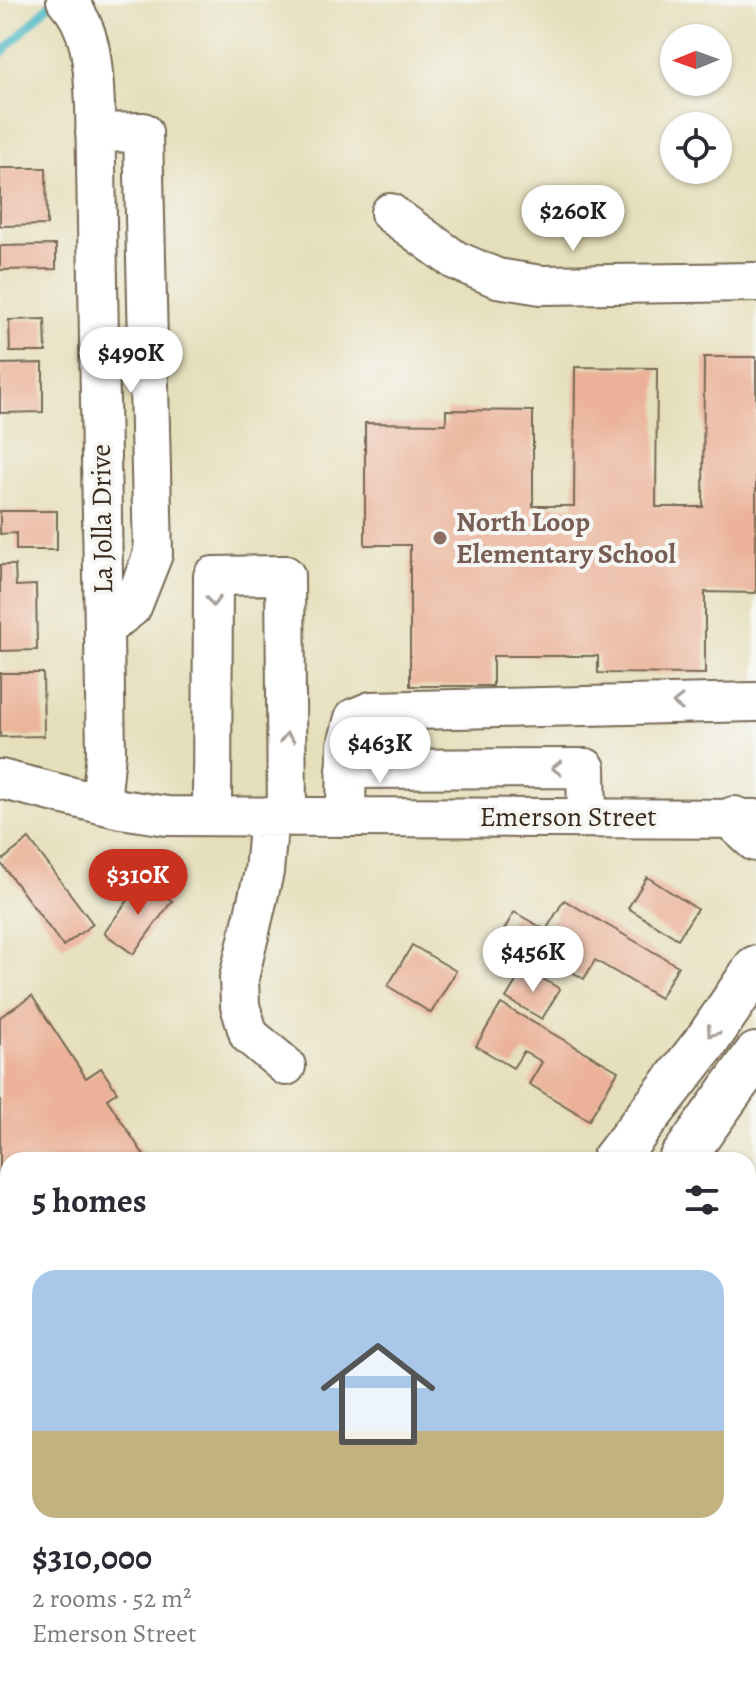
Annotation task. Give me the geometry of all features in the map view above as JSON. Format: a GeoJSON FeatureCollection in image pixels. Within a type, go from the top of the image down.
{"type":"FeatureCollection","features":[{"type":"Feature","properties":{"kind":"main road"},"geometry":{"type":"LineString","coordinates":[[620,1152],[708,1039],[756,968]]}},
{"type":"Feature","properties":{"kind":"main road"},"geometry":{"type":"LineString","coordinates":[[687,1152],[756,1055]]}},
{"type":"Feature","properties":{"kind":"street","name":"La Jolla Drive"},"geometry":{"type":"LineString","coordinates":[[68,2],[82,23],[93,61],[105,628],[106,752],[101,804]]}},
{"type":"Feature","properties":{"kind":"street"},"geometry":{"type":"LineString","coordinates":[[95,133],[143,132],[153,554],[132,607],[105,628]]}},
{"type":"Feature","properties":{"kind":"street"},"geometry":{"type":"LineString","coordinates":[[390,213],[455,260],[497,278],[541,285],[756,282]]}},
{"type":"Feature","properties":{"kind":"street"},"geometry":{"type":"LineString","coordinates":[[212,816],[213,576],[285,575],[278,816],[239,978],[240,1006],[253,1040],[286,1066]]}},
{"type":"Feature","properties":{"kind":"street"},"geometry":{"type":"LineString","coordinates":[[346,816],[347,745],[354,718],[371,711],[756,702]]}},
{"type":"Feature","properties":{"kind":"street"},"geometry":{"type":"LineString","coordinates":[[346,769],[586,768],[587,816]]}},
{"type":"Feature","properties":{"kind":"street","name":"Emerson Street"},"geometry":{"type":"LineString","coordinates":[[0,779],[101,804],[167,816],[587,816],[749,826]]}},
{"type":"Feature","properties":{"kind":"building"},"geometry":{"type":"Polygon","coordinates":[[[0,168],[46,168],[47,225],[0,226],[0,168]]]}},
{"type":"Feature","properties":{"kind":"building"},"geometry":{"type":"Polygon","coordinates":[[[56,245],[56,269],[0,270],[0,246],[56,245]]]}},
{"type":"Feature","properties":{"kind":"building"},"geometry":{"type":"Polygon","coordinates":[[[45,319],[46,352],[10,352],[9,320],[45,319]]]}},
{"type":"Feature","properties":{"kind":"building"},"geometry":{"type":"Polygon","coordinates":[[[704,357],[756,357],[756,593],[705,592],[705,674],[598,673],[598,656],[493,656],[493,686],[410,686],[410,545],[365,545],[365,423],[446,424],[446,410],[533,411],[533,506],[574,506],[575,367],[657,368],[656,507],[703,507],[704,357]]]}},
{"type":"Feature","properties":{"kind":"building"},"geometry":{"type":"Polygon","coordinates":[[[43,363],[43,412],[0,413],[0,364],[43,363]]]}},
{"type":"Feature","properties":{"kind":"building"},"geometry":{"type":"Polygon","coordinates":[[[0,511],[57,511],[57,550],[16,550],[16,533],[0,534],[0,511]]]}},
{"type":"Feature","properties":{"kind":"building"},"geometry":{"type":"Polygon","coordinates":[[[0,565],[15,565],[16,586],[36,585],[37,650],[0,651],[0,565]]]}},
{"type":"Feature","properties":{"kind":"building"},"geometry":{"type":"Polygon","coordinates":[[[0,673],[43,673],[44,736],[0,737],[0,673]]]}},
{"type":"Feature","properties":{"kind":"building"},"geometry":{"type":"Polygon","coordinates":[[[29,839],[93,924],[63,946],[0,862],[29,839]]]}},
{"type":"Feature","properties":{"kind":"building"},"geometry":{"type":"Polygon","coordinates":[[[647,877],[697,909],[678,939],[628,908],[647,877]]]}},
{"type":"Feature","properties":{"kind":"building"},"geometry":{"type":"Polygon","coordinates":[[[143,880],[172,901],[133,954],[104,933],[143,880]]]}},
{"type":"Feature","properties":{"kind":"building"},"geometry":{"type":"Polygon","coordinates":[[[564,900],[678,966],[660,998],[595,960],[584,979],[503,932],[514,912],[546,930],[564,900]]]}},
{"type":"Feature","properties":{"kind":"building"},"geometry":{"type":"Polygon","coordinates":[[[412,945],[456,971],[431,1013],[388,986],[412,945]]]}},
{"type":"Feature","properties":{"kind":"building"},"geometry":{"type":"Polygon","coordinates":[[[524,968],[560,989],[542,1019],[506,998],[524,968]]]}},
{"type":"Feature","properties":{"kind":"building"},"geometry":{"type":"Polygon","coordinates":[[[32,996],[86,1078],[101,1068],[117,1092],[107,1099],[142,1152],[0,1152],[0,1017],[32,996]]]}},
{"type":"Feature","properties":{"kind":"building"},"geometry":{"type":"Polygon","coordinates":[[[501,1004],[618,1071],[589,1120],[529,1084],[542,1062],[524,1051],[513,1068],[476,1046],[501,1004]]]}},
{"type":"Feature","properties":{"kind":"waterway"},"geometry":{"type":"LineString","coordinates":[[0,55],[54,0]]}},
{"type":"Feature","properties":{"kind":"place","name":"North Loop Elementary School"},"geometry":{"type":"Point","coordinates":[440,538]}}]}
